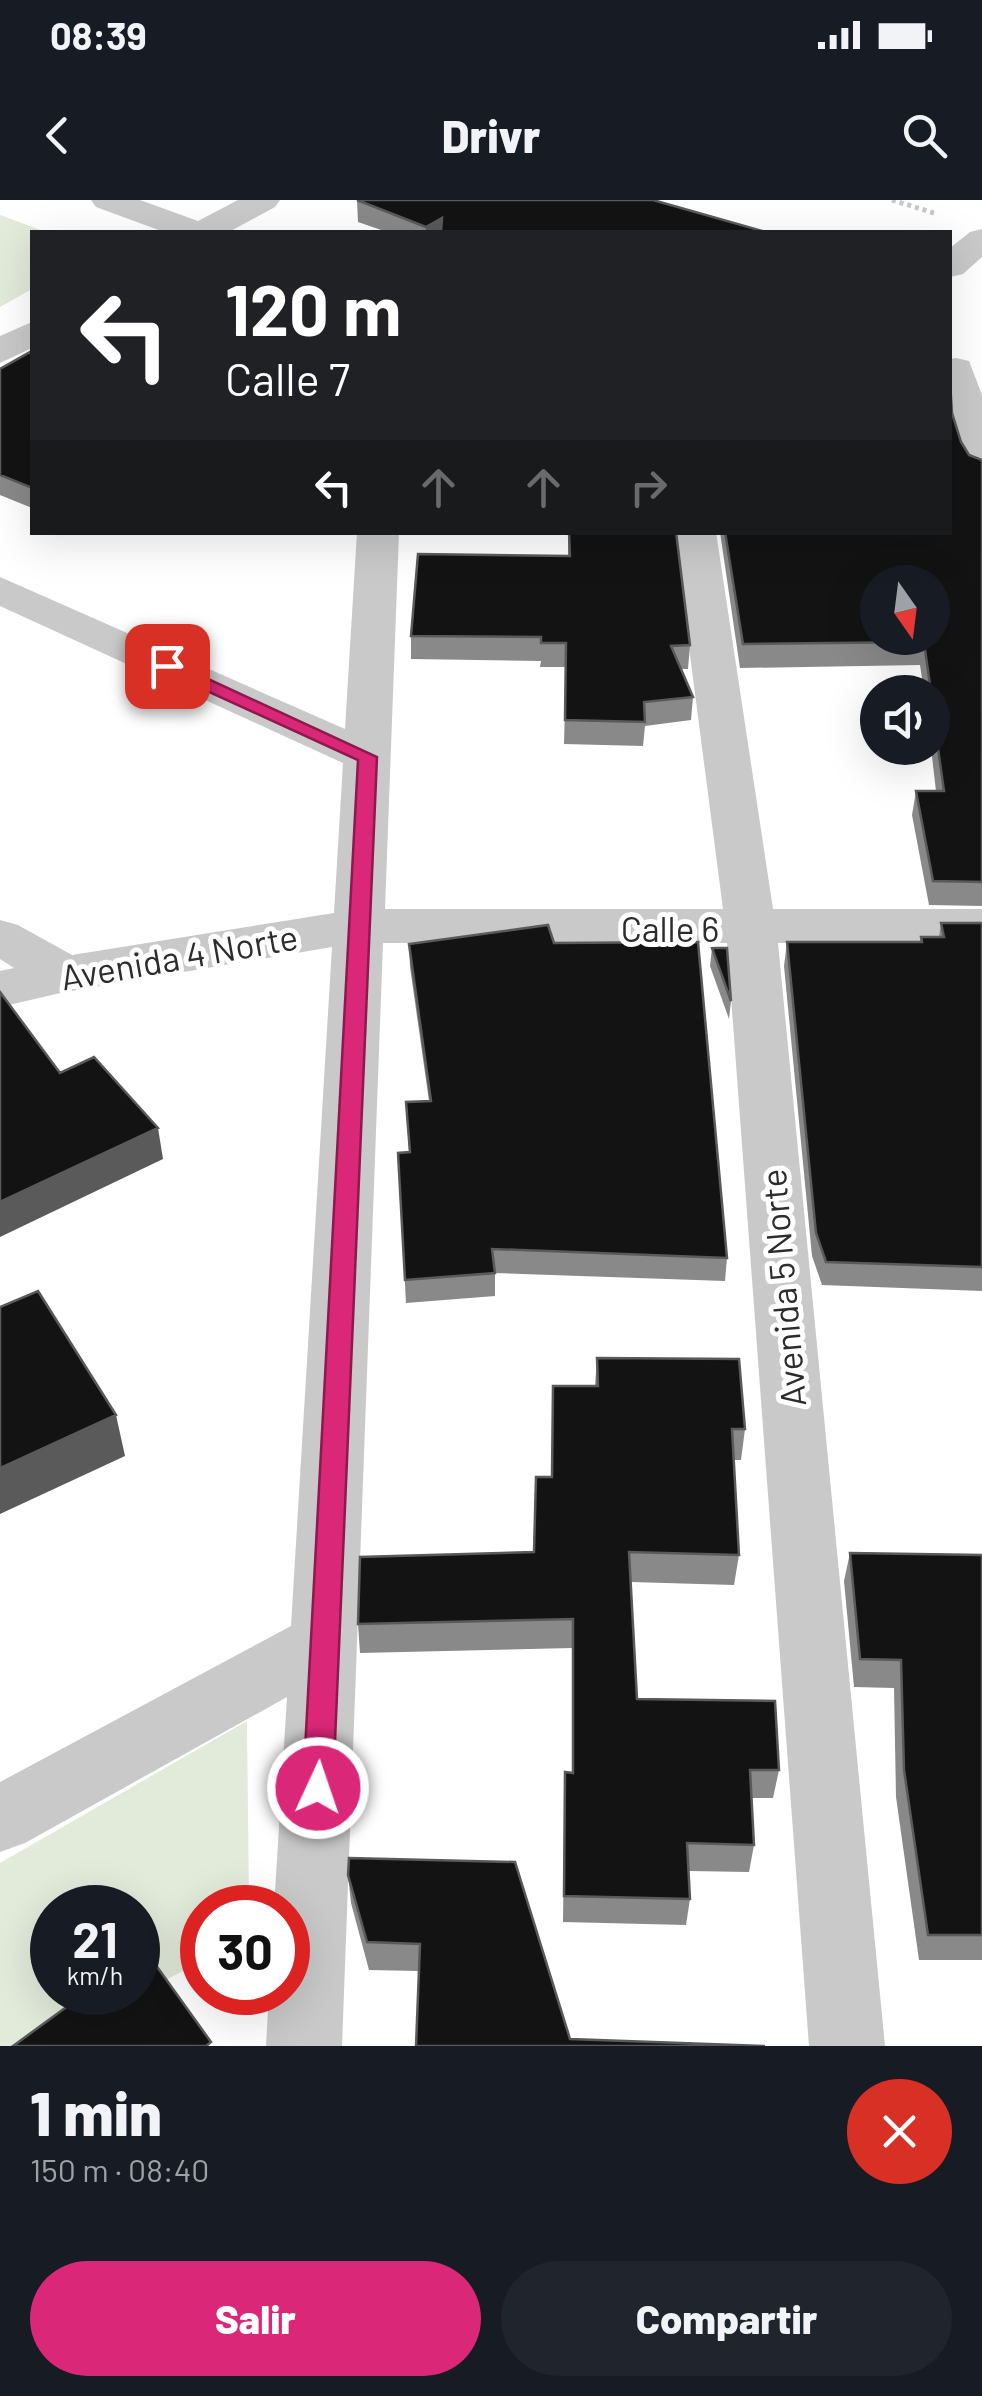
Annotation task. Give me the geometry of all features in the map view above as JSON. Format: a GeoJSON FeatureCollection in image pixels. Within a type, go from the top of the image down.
{"type":"FeatureCollection","features":[{"type":"Feature","properties":{"kind":"street"},"geometry":{"type":"LineString","coordinates":[[108,200],[189,230]]}},
{"type":"Feature","properties":{"kind":"street"},"geometry":{"type":"LineString","coordinates":[[208,230],[263,200]]}},
{"type":"Feature","properties":{"kind":"street"},"geometry":{"type":"LineString","coordinates":[[952,264],[982,239]]}},
{"type":"Feature","properties":{"kind":"street"},"geometry":{"type":"LineString","coordinates":[[0,352],[30,334]]}},
{"type":"Feature","properties":{"kind":"street"},"geometry":{"type":"LineString","coordinates":[[963,369],[982,468]]}},
{"type":"Feature","properties":{"kind":"street"},"geometry":{"type":"LineString","coordinates":[[304,2046],[378,535]]}},
{"type":"Feature","properties":{"kind":"street","name":"Avenida 5 Norte"},"geometry":{"type":"LineString","coordinates":[[695,535],[750,928],[847,2046]]}},
{"type":"Feature","properties":{"kind":"street"},"geometry":{"type":"LineString","coordinates":[[0,590],[368,757]]}},
{"type":"Feature","properties":{"kind":"street","name":"Calle 6"},"geometry":{"type":"LineString","coordinates":[[358,926],[982,926]]}},
{"type":"Feature","properties":{"kind":"street","name":"Avenida 4 Norte"},"geometry":{"type":"LineString","coordinates":[[0,989],[65,974],[358,926]]}},
{"type":"Feature","properties":{"kind":"street"},"geometry":{"type":"LineString","coordinates":[[0,936],[65,974]]}},
{"type":"Feature","properties":{"kind":"street"},"geometry":{"type":"LineString","coordinates":[[0,1819],[326,1641]]}},
{"type":"Feature","properties":{"kind":"green space"},"geometry":{"type":"Polygon","coordinates":[[[0,215],[41,230],[30,230],[30,290],[0,307],[0,215]]]}},
{"type":"Feature","properties":{"kind":"green space"},"geometry":{"type":"Polygon","coordinates":[[[247,1721],[249,1885],[180,1885],[180,1973],[160,1983],[160,1885],[30,1885],[30,2015],[99,2015],[40,2046],[0,2046],[0,1863],[247,1721]]]}},
{"type":"Feature","properties":{"kind":"building"},"geometry":{"type":"Polygon","coordinates":[[[357,200],[653,200],[759,230],[441,230],[442,218],[426,227],[357,200]]]}},
{"type":"Feature","properties":{"kind":"building"},"geometry":{"type":"Polygon","coordinates":[[[30,352],[30,487],[0,475],[0,369],[30,352]]]}},
{"type":"Feature","properties":{"kind":"building"},"geometry":{"type":"Polygon","coordinates":[[[952,413],[969,455],[982,460],[982,882],[933,881],[916,791],[944,791],[940,765],[950,765],[950,675],[929,675],[926,655],[950,655],[950,565],[860,565],[860,643],[743,644],[725,535],[952,535],[952,413]]]}},
{"type":"Feature","properties":{"kind":"building"},"geometry":{"type":"Polygon","coordinates":[[[569,535],[676,535],[690,645],[671,646],[693,697],[644,702],[645,722],[565,720],[566,643],[541,643],[541,637],[411,636],[418,554],[570,556],[569,535]]]}},
{"type":"Feature","properties":{"kind":"building"},"geometry":{"type":"Polygon","coordinates":[[[941,923],[982,923],[982,1267],[826,1262],[816,1233],[787,942],[922,942],[921,937],[944,937],[941,923]]]}},
{"type":"Feature","properties":{"kind":"building"},"geometry":{"type":"Polygon","coordinates":[[[548,925],[554,943],[698,942],[727,1258],[492,1249],[495,1273],[405,1280],[398,1153],[410,1152],[406,1102],[431,1101],[409,944],[548,925]]]}},
{"type":"Feature","properties":{"kind":"building"},"geometry":{"type":"Polygon","coordinates":[[[712,948],[727,948],[731,1001],[712,948]]]}},
{"type":"Feature","properties":{"kind":"building"},"geometry":{"type":"Polygon","coordinates":[[[0,992],[60,1073],[94,1057],[158,1128],[0,1202],[0,992]]]}},
{"type":"Feature","properties":{"kind":"building"},"geometry":{"type":"Polygon","coordinates":[[[38,1291],[116,1415],[0,1468],[0,1307],[38,1291]]]}},
{"type":"Feature","properties":{"kind":"building"},"geometry":{"type":"Polygon","coordinates":[[[597,1358],[739,1359],[745,1429],[732,1429],[739,1555],[629,1552],[637,1699],[775,1701],[779,1770],[750,1770],[754,1845],[687,1843],[690,1899],[564,1896],[565,1772],[573,1773],[573,1619],[358,1624],[360,1557],[534,1552],[536,1477],[552,1477],[553,1386],[598,1386],[597,1358]]]}},
{"type":"Feature","properties":{"kind":"building"},"geometry":{"type":"Polygon","coordinates":[[[850,1553],[982,1555],[982,1935],[928,1935],[904,1770],[901,1660],[860,1659],[850,1553]]]}},
{"type":"Feature","properties":{"kind":"building"},"geometry":{"type":"Polygon","coordinates":[[[349,1858],[515,1862],[570,2039],[765,2046],[416,2046],[420,1944],[367,1942],[348,1875],[349,1858]]]}},
{"type":"Feature","properties":{"kind":"building"},"geometry":{"type":"Polygon","coordinates":[[[160,1971],[180,1999],[180,2015],[192,2015],[211,2042],[206,2046],[13,2046],[55,2015],[160,2015],[160,1971]]]}},
{"type":"Feature","properties":{"kind":"route"},"geometry":{"type":"LineString","coordinates":[[167,666],[368,757],[318,1788]]}}]}
